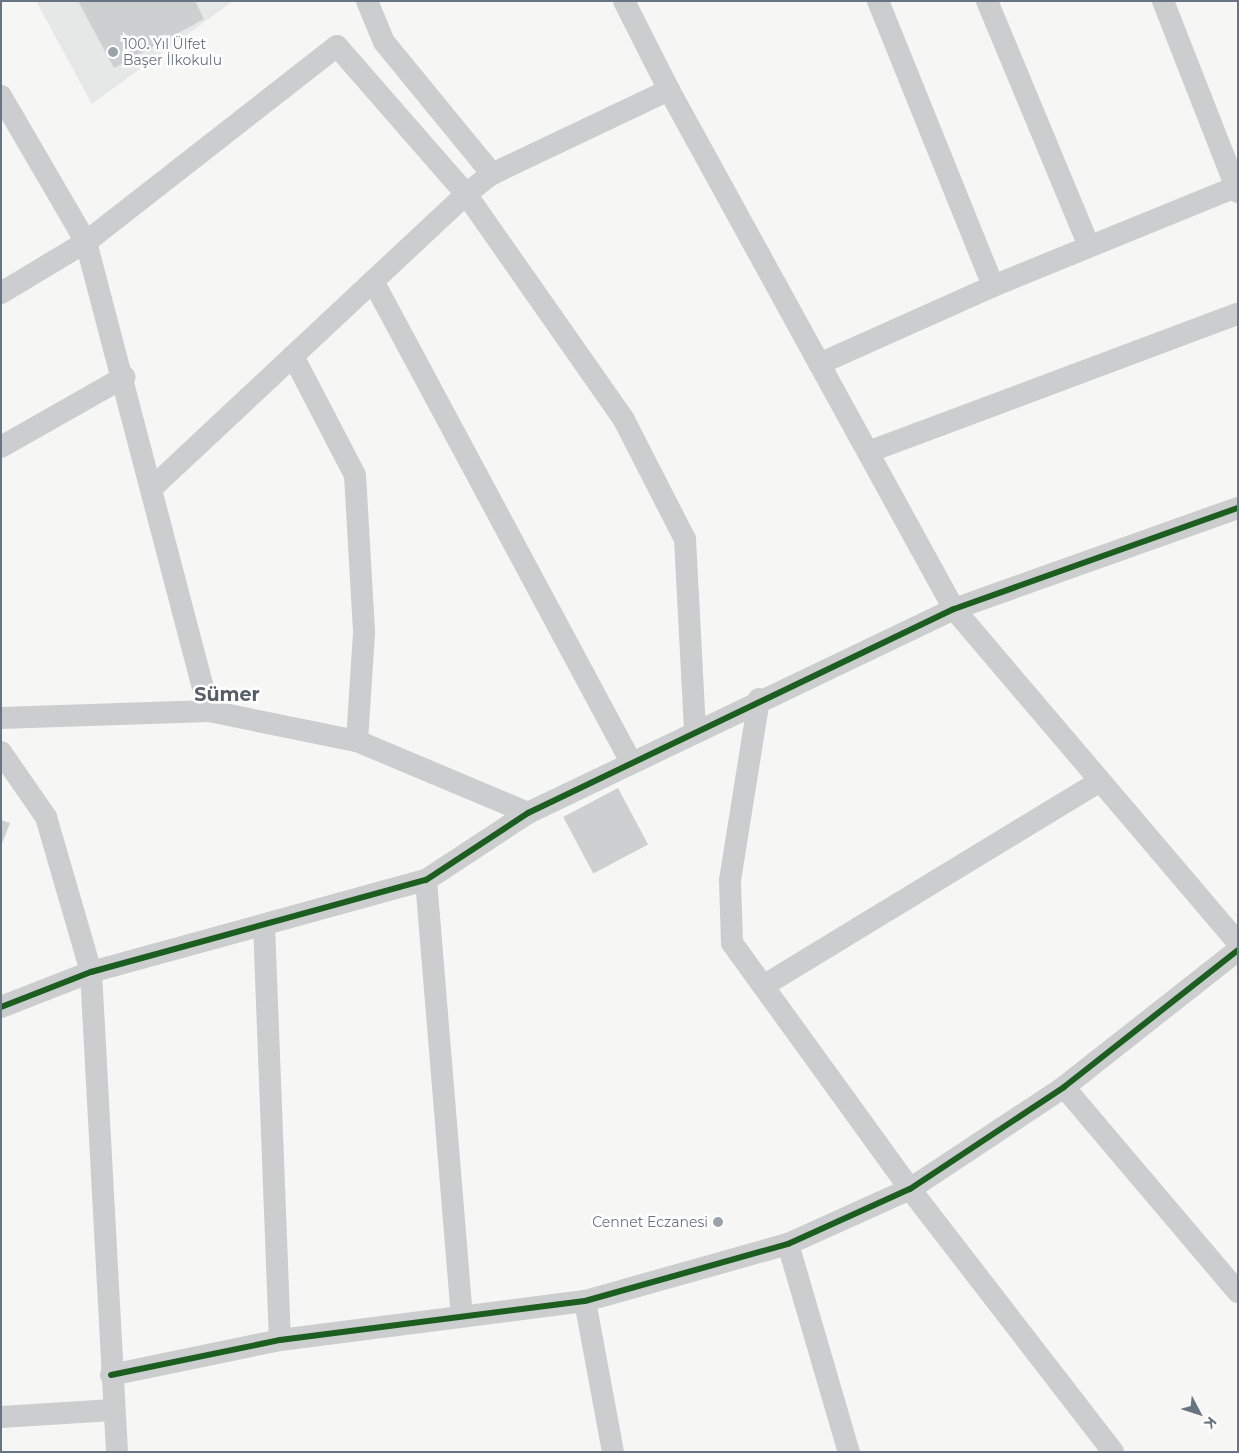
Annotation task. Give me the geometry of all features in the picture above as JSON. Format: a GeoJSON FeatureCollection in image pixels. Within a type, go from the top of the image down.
{"type":"FeatureCollection","features":[{"type":"Feature","properties":{"kind":"street"},"geometry":{"type":"LineString","coordinates":[[367,1],[384,42],[492,174]]}},
{"type":"Feature","properties":{"kind":"street"},"geometry":{"type":"LineString","coordinates":[[624,1],[669,90],[954,609],[1238,943]]}},
{"type":"Feature","properties":{"kind":"street"},"geometry":{"type":"LineString","coordinates":[[878,1],[993,286]]}},
{"type":"Feature","properties":{"kind":"street"},"geometry":{"type":"LineString","coordinates":[[987,1],[1089,246]]}},
{"type":"Feature","properties":{"kind":"street"},"geometry":{"type":"LineString","coordinates":[[819,364],[993,286],[1237,188],[1164,1]]}},
{"type":"Feature","properties":{"kind":"street"},"geometry":{"type":"LineString","coordinates":[[1,293],[86,242],[337,46],[466,194],[624,420],[685,539],[696,731]]}},
{"type":"Feature","properties":{"kind":"street"},"geometry":{"type":"LineString","coordinates":[[152,488],[466,194],[492,174],[669,90]]}},
{"type":"Feature","properties":{"kind":"street"},"geometry":{"type":"LineString","coordinates":[[1,96],[86,242],[124,377],[209,711]]}},
{"type":"Feature","properties":{"kind":"street"},"geometry":{"type":"LineString","coordinates":[[373,281],[631,762]]}},
{"type":"Feature","properties":{"kind":"street"},"geometry":{"type":"LineString","coordinates":[[868,452],[1238,314]]}},
{"type":"Feature","properties":{"kind":"street"},"geometry":{"type":"LineString","coordinates":[[293,356],[355,475],[364,633],[356,741]]}},
{"type":"Feature","properties":{"kind":"street"},"geometry":{"type":"LineString","coordinates":[[1,447],[124,377]]}},
{"type":"Feature","properties":{"kind":"street"},"geometry":{"type":"LineString","coordinates":[[1,1007],[91,972],[426,880],[528,813],[759,700],[954,609],[1238,508]]}},
{"type":"Feature","properties":{"kind":"street"},"geometry":{"type":"LineString","coordinates":[[759,700],[730,880],[732,943],[910,1189],[1113,1452]]}},
{"type":"Feature","properties":{"kind":"street"},"geometry":{"type":"LineString","coordinates":[[1,718],[209,711],[356,741],[528,813]]}},
{"type":"Feature","properties":{"kind":"street"},"geometry":{"type":"LineString","coordinates":[[1,752],[46,816],[91,972],[111,1375],[117,1452]]}},
{"type":"Feature","properties":{"kind":"street"},"geometry":{"type":"LineString","coordinates":[[763,986],[1100,782]]}},
{"type":"Feature","properties":{"kind":"street"},"geometry":{"type":"LineString","coordinates":[[426,880],[462,1317]]}},
{"type":"Feature","properties":{"kind":"street"},"geometry":{"type":"LineString","coordinates":[[264,925],[280,1340]]}},
{"type":"Feature","properties":{"kind":"street"},"geometry":{"type":"LineString","coordinates":[[111,1375],[280,1340],[585,1301],[788,1244],[910,1189],[1064,1087],[1238,950]]}},
{"type":"Feature","properties":{"kind":"street"},"geometry":{"type":"LineString","coordinates":[[1064,1087],[1238,1292]]}},
{"type":"Feature","properties":{"kind":"street"},"geometry":{"type":"LineString","coordinates":[[788,1244],[849,1452]]}},
{"type":"Feature","properties":{"kind":"street"},"geometry":{"type":"LineString","coordinates":[[585,1301],[613,1452]]}},
{"type":"Feature","properties":{"kind":"street"},"geometry":{"type":"LineString","coordinates":[[1,1417],[113,1410]]}},
{"type":"Feature","properties":{"kind":"shaded area","name":"100. Yıl Ülfet Başer İlkokulu"},"geometry":{"type":"Polygon","coordinates":[[[36,1],[233,1],[92,104],[36,1]]]}},
{"type":"Feature","properties":{"kind":"building"},"geometry":{"type":"Polygon","coordinates":[[[78,1],[195,1],[204,19],[114,68],[78,1]]]}},
{"type":"Feature","properties":{"kind":"building"},"geometry":{"type":"Polygon","coordinates":[[[618,788],[648,845],[593,874],[563,817],[618,788]]]}},
{"type":"Feature","properties":{"kind":"building"},"geometry":{"type":"Polygon","coordinates":[[[1,820],[10,823],[1,846],[1,820]]]}},
{"type":"Feature","properties":{"kind":"cycle path"},"geometry":{"type":"LineString","coordinates":[[1,1007],[91,972],[426,880],[528,813],[954,609],[1238,508]]}},
{"type":"Feature","properties":{"kind":"cycle path"},"geometry":{"type":"LineString","coordinates":[[111,1375],[280,1340],[585,1301],[788,1244],[910,1189],[1064,1087],[1238,950]]}},
{"type":"Feature","properties":{"kind":"place","name":"100. Yıl Ülfet Başer İlkokulu"},"geometry":{"type":"Point","coordinates":[113,52]}},
{"type":"Feature","properties":{"kind":"place","name":"Cennet Eczanesi"},"geometry":{"type":"Point","coordinates":[718,1222]}},
{"type":"Feature","properties":{"kind":"district","name":"Sümer"},"geometry":{"type":"Point","coordinates":[227,695]}}]}
